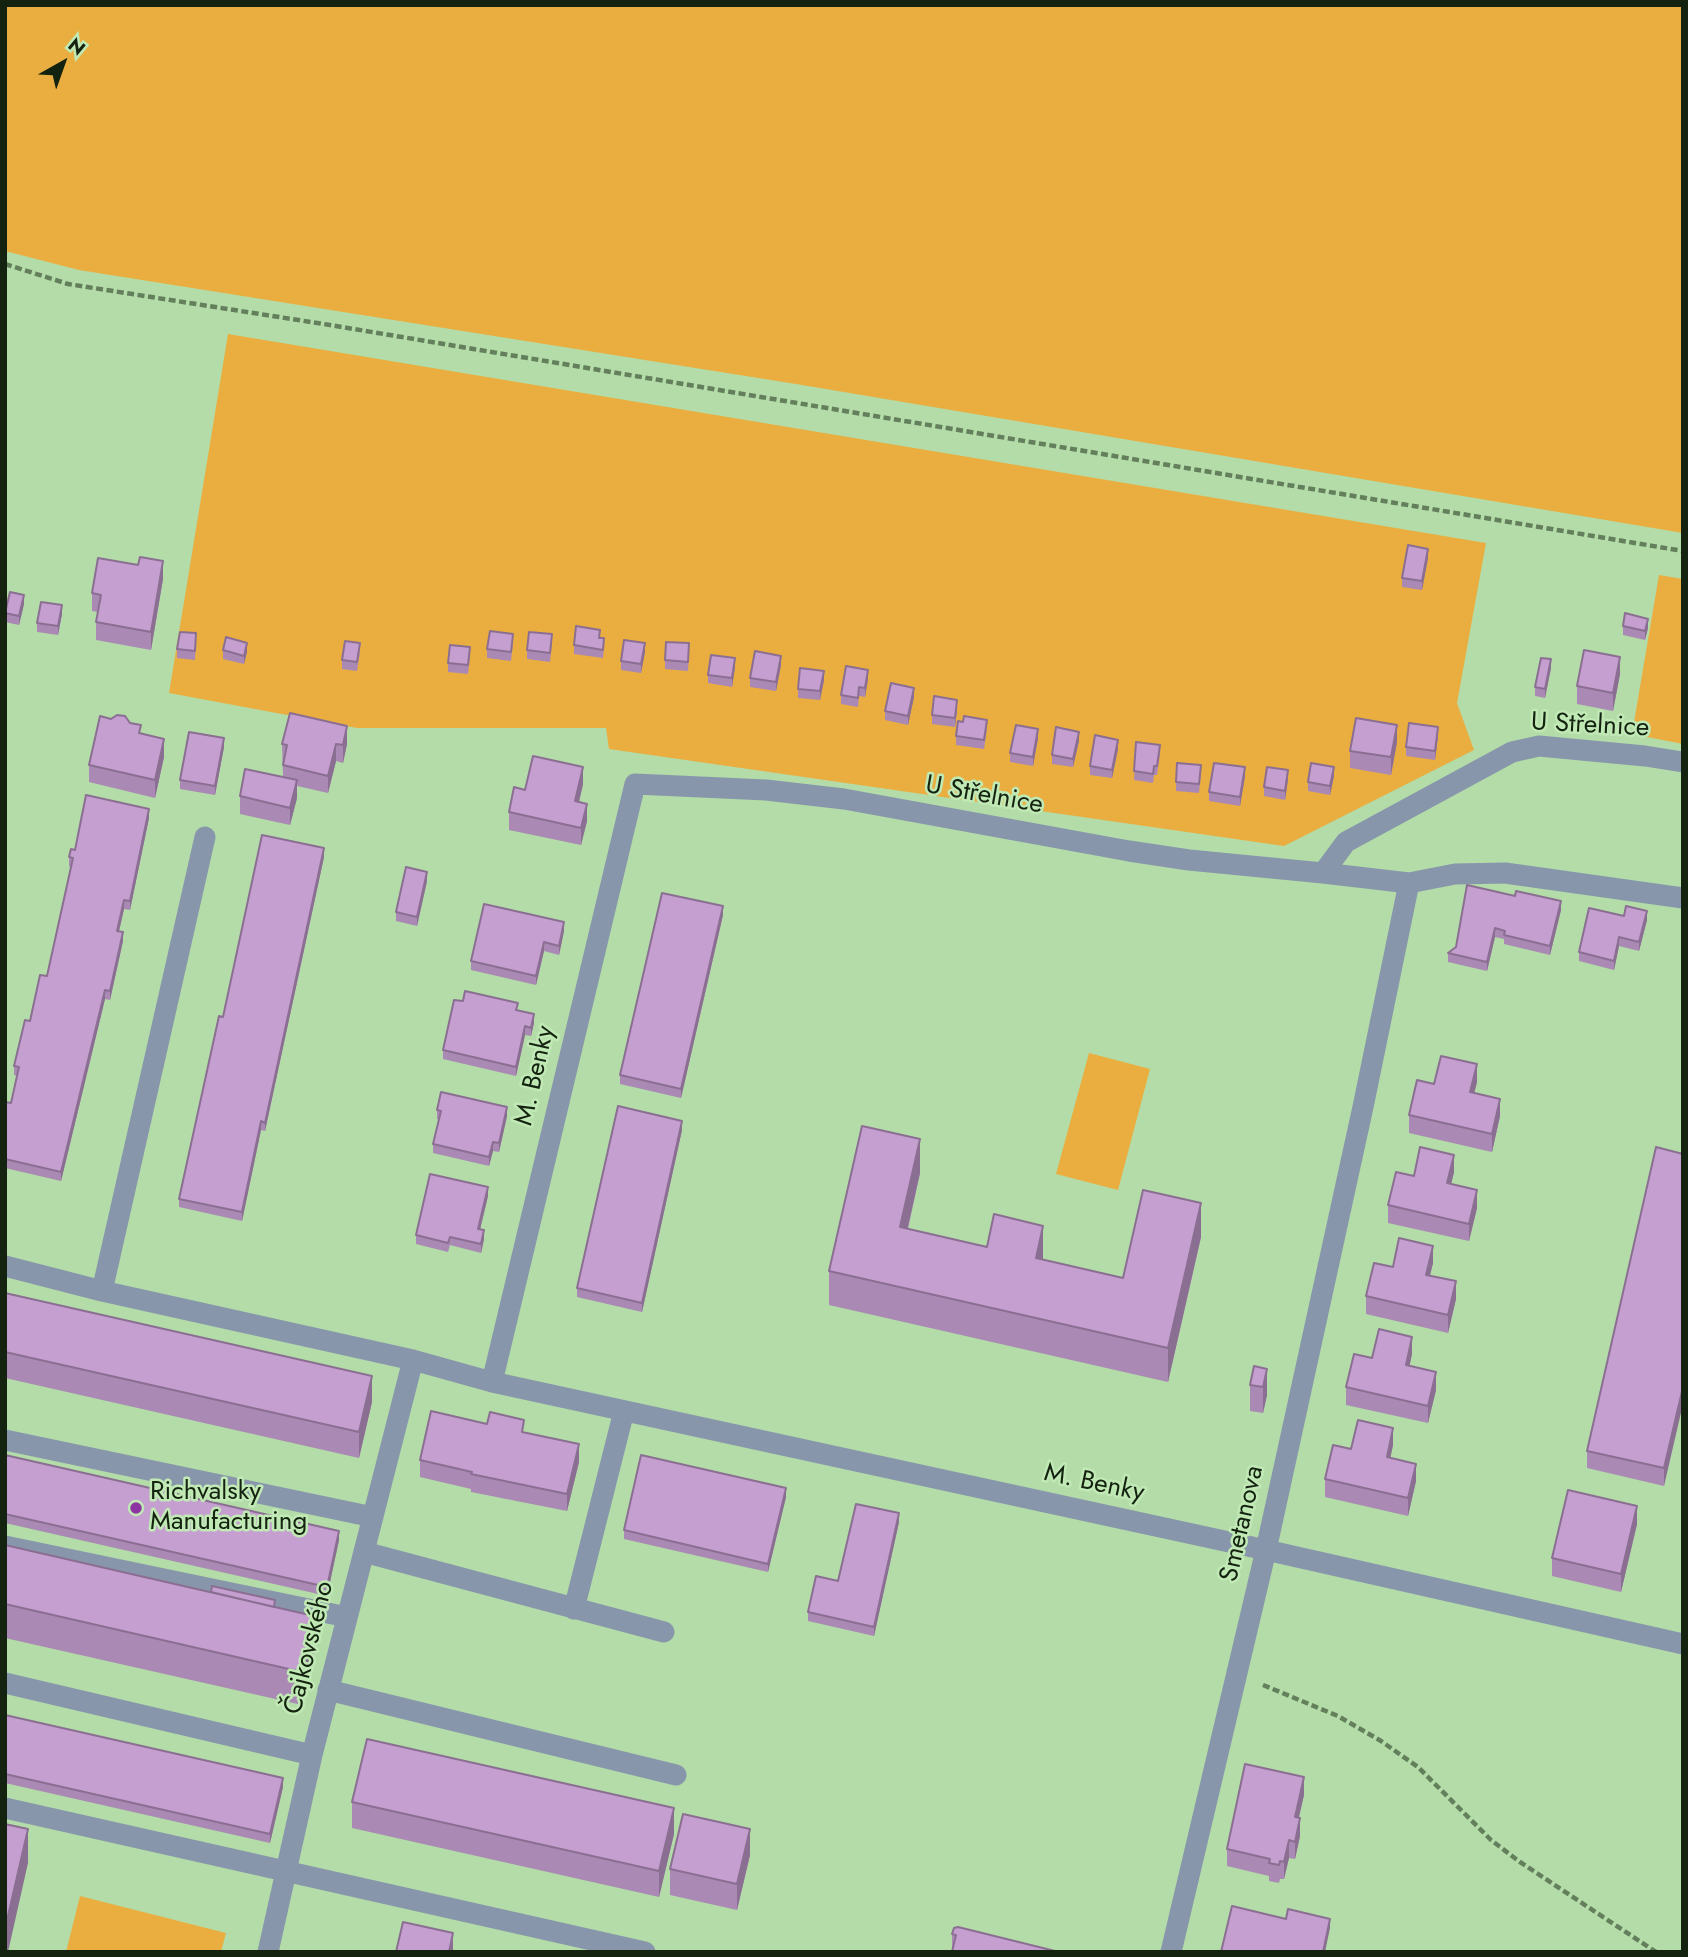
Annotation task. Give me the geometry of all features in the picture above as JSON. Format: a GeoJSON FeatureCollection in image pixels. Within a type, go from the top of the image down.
{"type":"FeatureCollection","features":[{"type":"Feature","properties":{"kind":"street","name":"U Střelnice"},"geometry":{"type":"LineString","coordinates":[[1323,873],[1346,842],[1512,751],[1539,746],[1683,762]]}},
{"type":"Feature","properties":{"kind":"street","name":"U Střelnice"},"geometry":{"type":"LineString","coordinates":[[635,784],[766,790],[844,799],[1189,860],[1409,883],[1455,874],[1505,873],[1683,898]]}},
{"type":"Feature","properties":{"kind":"street","name":"M. Benky"},"geometry":{"type":"LineString","coordinates":[[492,1382],[635,784]]}},
{"type":"Feature","properties":{"kind":"street"},"geometry":{"type":"LineString","coordinates":[[102,1291],[205,837]]}},
{"type":"Feature","properties":{"kind":"street","name":"Smetanova"},"geometry":{"type":"LineString","coordinates":[[1171,1952],[1266,1550],[1409,883]]}},
{"type":"Feature","properties":{"kind":"street","name":"M. Benky"},"geometry":{"type":"LineString","coordinates":[[5,1266],[102,1291],[414,1360],[492,1382],[1266,1550],[1683,1644]]}},
{"type":"Feature","properties":{"kind":"street","name":"Čajkovského"},"geometry":{"type":"LineString","coordinates":[[268,1952],[328,1690],[414,1360]]}},
{"type":"Feature","properties":{"kind":"street"},"geometry":{"type":"LineString","coordinates":[[574,1609],[624,1411]]}},
{"type":"Feature","properties":{"kind":"street"},"geometry":{"type":"LineString","coordinates":[[5,1440],[373,1517]]}},
{"type":"Feature","properties":{"kind":"street"},"geometry":{"type":"LineString","coordinates":[[5,1546],[347,1617]]}},
{"type":"Feature","properties":{"kind":"street"},"geometry":{"type":"LineString","coordinates":[[364,1552],[664,1632]]}},
{"type":"Feature","properties":{"kind":"street"},"geometry":{"type":"LineString","coordinates":[[5,1683],[312,1755]]}},
{"type":"Feature","properties":{"kind":"street"},"geometry":{"type":"LineString","coordinates":[[328,1690],[676,1775]]}},
{"type":"Feature","properties":{"kind":"street"},"geometry":{"type":"LineString","coordinates":[[5,1808],[645,1952]]}},
{"type":"Feature","properties":{"kind":"path"},"geometry":{"type":"LineString","coordinates":[[5,264],[68,284],[1683,551]]}},
{"type":"Feature","properties":{"kind":"path"},"geometry":{"type":"LineString","coordinates":[[1237,1674],[1338,1716],[1381,1741],[1418,1767],[1491,1840],[1656,1952]]}},
{"type":"Feature","properties":{"kind":"shaded area"},"geometry":{"type":"Polygon","coordinates":[[[5,5],[1683,5],[1683,533],[796,384],[79,270],[5,251],[5,5]]]}},
{"type":"Feature","properties":{"kind":"shaded area"},"geometry":{"type":"Polygon","coordinates":[[[228,334],[1486,543],[1457,703],[1474,750],[1284,846],[609,749],[606,728],[357,728],[169,693],[228,334]]]}},
{"type":"Feature","properties":{"kind":"shaded area"},"geometry":{"type":"Polygon","coordinates":[[[1659,575],[1683,579],[1683,744],[1632,734],[1659,575]]]}},
{"type":"Feature","properties":{"kind":"shaded area"},"geometry":{"type":"Polygon","coordinates":[[[1089,1053],[1150,1069],[1118,1190],[1056,1174],[1089,1053]]]}},
{"type":"Feature","properties":{"kind":"shaded area"},"geometry":{"type":"Polygon","coordinates":[[[80,1896],[226,1933],[221,1952],[66,1952],[80,1896]]]}},
{"type":"Feature","properties":{"kind":"building"},"geometry":{"type":"Polygon","coordinates":[[[1408,545],[1428,549],[1422,581],[1402,578],[1408,545]]]}},
{"type":"Feature","properties":{"kind":"building"},"geometry":{"type":"Polygon","coordinates":[[[140,557],[163,561],[151,632],[96,622],[101,595],[92,593],[98,558],[138,565],[140,557]]]}},
{"type":"Feature","properties":{"kind":"building"},"geometry":{"type":"Polygon","coordinates":[[[10,592],[24,595],[19,616],[5,613],[10,592]]]}},
{"type":"Feature","properties":{"kind":"building"},"geometry":{"type":"Polygon","coordinates":[[[41,602],[62,605],[58,626],[37,623],[41,602]]]}},
{"type":"Feature","properties":{"kind":"building"},"geometry":{"type":"Polygon","coordinates":[[[1625,613],[1648,619],[1645,631],[1623,626],[1625,613]]]}},
{"type":"Feature","properties":{"kind":"building"},"geometry":{"type":"Polygon","coordinates":[[[576,626],[600,630],[599,638],[604,638],[603,650],[574,645],[576,626]]]}},
{"type":"Feature","properties":{"kind":"building"},"geometry":{"type":"Polygon","coordinates":[[[490,631],[513,634],[511,652],[487,649],[490,631]]]}},
{"type":"Feature","properties":{"kind":"building"},"geometry":{"type":"Polygon","coordinates":[[[180,632],[196,633],[195,651],[177,649],[180,632]]]}},
{"type":"Feature","properties":{"kind":"building"},"geometry":{"type":"Polygon","coordinates":[[[529,632],[552,634],[550,653],[527,650],[529,632]]]}},
{"type":"Feature","properties":{"kind":"building"},"geometry":{"type":"Polygon","coordinates":[[[226,637],[247,643],[244,656],[223,650],[226,637]]]}},
{"type":"Feature","properties":{"kind":"building"},"geometry":{"type":"Polygon","coordinates":[[[624,640],[645,643],[641,664],[621,661],[624,640]]]}},
{"type":"Feature","properties":{"kind":"building"},"geometry":{"type":"Polygon","coordinates":[[[345,641],[360,643],[357,662],[342,660],[345,641]]]}},
{"type":"Feature","properties":{"kind":"building"},"geometry":{"type":"Polygon","coordinates":[[[666,642],[689,643],[688,662],[665,660],[666,642]]]}},
{"type":"Feature","properties":{"kind":"building"},"geometry":{"type":"Polygon","coordinates":[[[450,645],[470,647],[468,665],[448,663],[450,645]]]}},
{"type":"Feature","properties":{"kind":"building"},"geometry":{"type":"Polygon","coordinates":[[[1584,650],[1620,657],[1613,693],[1577,686],[1584,650]]]}},
{"type":"Feature","properties":{"kind":"building"},"geometry":{"type":"Polygon","coordinates":[[[755,651],[781,656],[776,682],[750,678],[755,651]]]}},
{"type":"Feature","properties":{"kind":"building"},"geometry":{"type":"Polygon","coordinates":[[[711,655],[735,658],[732,678],[708,675],[711,655]]]}},
{"type":"Feature","properties":{"kind":"building"},"geometry":{"type":"Polygon","coordinates":[[[1541,658],[1551,659],[1545,689],[1535,687],[1541,658]]]}},
{"type":"Feature","properties":{"kind":"building"},"geometry":{"type":"Polygon","coordinates":[[[846,666],[868,670],[865,688],[859,687],[858,698],[841,695],[846,666]]]}},
{"type":"Feature","properties":{"kind":"building"},"geometry":{"type":"Polygon","coordinates":[[[800,668],[824,671],[820,691],[798,689],[800,668]]]}},
{"type":"Feature","properties":{"kind":"building"},"geometry":{"type":"Polygon","coordinates":[[[891,683],[914,688],[908,716],[885,711],[891,683]]]}},
{"type":"Feature","properties":{"kind":"building"},"geometry":{"type":"Polygon","coordinates":[[[934,696],[957,700],[955,718],[932,715],[934,696]]]}},
{"type":"Feature","properties":{"kind":"building"},"geometry":{"type":"Polygon","coordinates":[[[290,713],[347,726],[343,745],[336,744],[328,776],[283,765],[287,745],[282,744],[290,713]]]}},
{"type":"Feature","properties":{"kind":"building"},"geometry":{"type":"Polygon","coordinates":[[[117,715],[125,716],[130,723],[141,725],[139,733],[164,739],[155,780],[89,765],[100,716],[111,719],[117,715]]]}},
{"type":"Feature","properties":{"kind":"building"},"geometry":{"type":"Polygon","coordinates":[[[964,716],[987,720],[984,740],[956,736],[958,721],[963,722],[964,716]]]}},
{"type":"Feature","properties":{"kind":"building"},"geometry":{"type":"Polygon","coordinates":[[[1356,718],[1397,725],[1391,757],[1350,751],[1356,718]]]}},
{"type":"Feature","properties":{"kind":"building"},"geometry":{"type":"Polygon","coordinates":[[[1409,723],[1438,727],[1435,751],[1406,747],[1409,723]]]}},
{"type":"Feature","properties":{"kind":"building"},"geometry":{"type":"Polygon","coordinates":[[[1016,725],[1038,729],[1033,757],[1010,753],[1016,725]]]}},
{"type":"Feature","properties":{"kind":"building"},"geometry":{"type":"Polygon","coordinates":[[[1056,727],[1079,732],[1073,759],[1052,755],[1056,727]]]}},
{"type":"Feature","properties":{"kind":"building"},"geometry":{"type":"Polygon","coordinates":[[[189,732],[224,738],[215,786],[180,780],[189,732]]]}},
{"type":"Feature","properties":{"kind":"building"},"geometry":{"type":"Polygon","coordinates":[[[1095,735],[1118,740],[1112,770],[1090,766],[1095,735]]]}},
{"type":"Feature","properties":{"kind":"building"},"geometry":{"type":"Polygon","coordinates":[[[1136,742],[1160,745],[1153,774],[1134,771],[1136,742]]]}},
{"type":"Feature","properties":{"kind":"building"},"geometry":{"type":"Polygon","coordinates":[[[533,756],[583,767],[575,801],[587,804],[581,828],[509,812],[514,787],[525,790],[533,756]]]}},
{"type":"Feature","properties":{"kind":"building"},"geometry":{"type":"Polygon","coordinates":[[[1177,763],[1201,765],[1199,784],[1176,782],[1177,763]]]}},
{"type":"Feature","properties":{"kind":"building"},"geometry":{"type":"Polygon","coordinates":[[[1214,763],[1245,767],[1240,797],[1209,792],[1214,763]]]}},
{"type":"Feature","properties":{"kind":"building"},"geometry":{"type":"Polygon","coordinates":[[[1311,763],[1334,767],[1330,786],[1308,782],[1311,763]]]}},
{"type":"Feature","properties":{"kind":"building"},"geometry":{"type":"Polygon","coordinates":[[[1267,767],[1288,770],[1285,791],[1264,787],[1267,767]]]}},
{"type":"Feature","properties":{"kind":"building"},"geometry":{"type":"Polygon","coordinates":[[[245,769],[297,780],[290,808],[240,796],[245,769]]]}},
{"type":"Feature","properties":{"kind":"building"},"geometry":{"type":"Polygon","coordinates":[[[86,795],[149,809],[130,901],[124,900],[117,931],[123,932],[110,991],[105,990],[61,1172],[5,1159],[5,1102],[11,1103],[19,1067],[14,1066],[25,1020],[30,1021],[40,975],[47,976],[73,858],[69,857],[71,849],[75,850],[86,795]]]}},
{"type":"Feature","properties":{"kind":"building"},"geometry":{"type":"Polygon","coordinates":[[[262,835],[324,848],[265,1123],[261,1121],[242,1212],[179,1199],[219,1016],[223,1017],[262,835]]]}},
{"type":"Feature","properties":{"kind":"building"},"geometry":{"type":"Polygon","coordinates":[[[406,867],[427,872],[417,917],[396,912],[406,867]]]}},
{"type":"Feature","properties":{"kind":"building"},"geometry":{"type":"Polygon","coordinates":[[[1467,885],[1515,896],[1516,891],[1561,901],[1550,946],[1504,935],[1505,931],[1495,928],[1487,962],[1448,953],[1456,947],[1467,885]]]}},
{"type":"Feature","properties":{"kind":"building"},"geometry":{"type":"Polygon","coordinates":[[[662,893],[723,906],[681,1089],[620,1075],[662,893]]]}},
{"type":"Feature","properties":{"kind":"building"},"geometry":{"type":"Polygon","coordinates":[[[484,904],[564,922],[559,946],[544,942],[536,976],[471,961],[484,904]]]}},
{"type":"Feature","properties":{"kind":"building"},"geometry":{"type":"Polygon","coordinates":[[[1626,906],[1647,911],[1639,942],[1619,937],[1614,961],[1579,952],[1589,908],[1624,916],[1626,906]]]}},
{"type":"Feature","properties":{"kind":"building"},"geometry":{"type":"Polygon","coordinates":[[[465,991],[518,1003],[516,1010],[534,1014],[531,1028],[525,1026],[516,1067],[443,1050],[454,1000],[463,1001],[465,991]]]}},
{"type":"Feature","properties":{"kind":"building"},"geometry":{"type":"Polygon","coordinates":[[[1441,1056],[1477,1064],[1470,1092],[1500,1099],[1492,1134],[1409,1115],[1417,1080],[1434,1084],[1441,1056]]]}},
{"type":"Feature","properties":{"kind":"building"},"geometry":{"type":"Polygon","coordinates":[[[441,1092],[507,1107],[499,1143],[493,1142],[489,1157],[433,1144],[441,1111],[437,1110],[441,1092]]]}},
{"type":"Feature","properties":{"kind":"building"},"geometry":{"type":"Polygon","coordinates":[[[618,1106],[682,1121],[642,1303],[577,1288],[618,1106]]]}},
{"type":"Feature","properties":{"kind":"building"},"geometry":{"type":"Polygon","coordinates":[[[862,1126],[920,1139],[900,1227],[987,1247],[994,1214],[1043,1226],[1036,1258],[1123,1278],[1143,1190],[1201,1203],[1168,1348],[829,1271],[862,1126]]]}},
{"type":"Feature","properties":{"kind":"building"},"geometry":{"type":"Polygon","coordinates":[[[1420,1147],[1454,1155],[1447,1183],[1477,1190],[1469,1224],[1388,1205],[1396,1172],[1414,1176],[1420,1147]]]}},
{"type":"Feature","properties":{"kind":"building"},"geometry":{"type":"Polygon","coordinates":[[[1656,1147],[1683,1154],[1683,1387],[1664,1468],[1587,1451],[1656,1147]]]}},
{"type":"Feature","properties":{"kind":"building"},"geometry":{"type":"Polygon","coordinates":[[[430,1174],[488,1187],[478,1229],[484,1230],[481,1244],[450,1237],[448,1243],[416,1235],[430,1174]]]}},
{"type":"Feature","properties":{"kind":"building"},"geometry":{"type":"Polygon","coordinates":[[[1399,1238],[1433,1246],[1426,1275],[1456,1281],[1448,1315],[1366,1296],[1374,1263],[1393,1267],[1399,1238]]]}},
{"type":"Feature","properties":{"kind":"building"},"geometry":{"type":"Polygon","coordinates":[[[5,1293],[372,1376],[359,1432],[5,1352],[5,1293]]]}},
{"type":"Feature","properties":{"kind":"building"},"geometry":{"type":"Polygon","coordinates":[[[1379,1329],[1412,1337],[1406,1365],[1436,1372],[1428,1406],[1346,1387],[1354,1354],[1372,1358],[1379,1329]]]}},
{"type":"Feature","properties":{"kind":"building"},"geometry":{"type":"Polygon","coordinates":[[[1254,1366],[1267,1369],[1263,1387],[1250,1385],[1254,1366]]]}},
{"type":"Feature","properties":{"kind":"building"},"geometry":{"type":"Polygon","coordinates":[[[431,1411],[487,1424],[490,1412],[524,1420],[522,1432],[579,1444],[567,1494],[471,1474],[472,1472],[420,1460],[431,1411]]]}},
{"type":"Feature","properties":{"kind":"building"},"geometry":{"type":"Polygon","coordinates":[[[1358,1420],[1393,1428],[1387,1457],[1416,1464],[1408,1498],[1325,1479],[1333,1445],[1351,1449],[1358,1420]]]}},
{"type":"Feature","properties":{"kind":"building"},"geometry":{"type":"Polygon","coordinates":[[[5,1455],[339,1531],[327,1587],[5,1514],[5,1455]]]}},
{"type":"Feature","properties":{"kind":"building"},"geometry":{"type":"Polygon","coordinates":[[[641,1455],[786,1488],[768,1564],[624,1530],[641,1455]]]}},
{"type":"Feature","properties":{"kind":"building"},"geometry":{"type":"Polygon","coordinates":[[[1568,1490],[1637,1506],[1621,1574],[1552,1558],[1568,1490]]]}},
{"type":"Feature","properties":{"kind":"building"},"geometry":{"type":"Polygon","coordinates":[[[856,1504],[899,1513],[874,1627],[808,1612],[816,1576],[838,1581],[856,1504]]]}},
{"type":"Feature","properties":{"kind":"building"},"geometry":{"type":"Polygon","coordinates":[[[5,1545],[314,1616],[302,1672],[5,1604],[5,1545]]]}},
{"type":"Feature","properties":{"kind":"building"},"geometry":{"type":"Polygon","coordinates":[[[212,1586],[275,1600],[274,1607],[211,1592],[212,1586]]]}},
{"type":"Feature","properties":{"kind":"building"},"geometry":{"type":"Polygon","coordinates":[[[5,1715],[283,1778],[270,1834],[5,1774],[5,1715]]]}},
{"type":"Feature","properties":{"kind":"building"},"geometry":{"type":"Polygon","coordinates":[[[367,1739],[674,1808],[659,1871],[352,1802],[367,1739]]]}},
{"type":"Feature","properties":{"kind":"building"},"geometry":{"type":"Polygon","coordinates":[[[1245,1764],[1304,1777],[1295,1817],[1300,1818],[1295,1842],[1289,1840],[1284,1862],[1280,1861],[1279,1865],[1269,1863],[1270,1859],[1227,1849],[1245,1764]]]}},
{"type":"Feature","properties":{"kind":"building"},"geometry":{"type":"Polygon","coordinates":[[[683,1814],[750,1829],[737,1884],[670,1869],[683,1814]]]}},
{"type":"Feature","properties":{"kind":"building"},"geometry":{"type":"Polygon","coordinates":[[[5,1824],[28,1829],[5,1929],[5,1824]]]}},
{"type":"Feature","properties":{"kind":"building"},"geometry":{"type":"Polygon","coordinates":[[[1232,1906],[1286,1919],[1288,1909],[1330,1919],[1323,1952],[1221,1952],[1232,1906]]]}},
{"type":"Feature","properties":{"kind":"building"},"geometry":{"type":"Polygon","coordinates":[[[403,1922],[453,1933],[449,1952],[396,1952],[403,1922]]]}},
{"type":"Feature","properties":{"kind":"building"},"geometry":{"type":"Polygon","coordinates":[[[954,1928],[1059,1952],[952,1952],[956,1935],[952,1934],[954,1928]]]}},
{"type":"Feature","properties":{"kind":"place","name":"Richvalsky Manufacturing"},"geometry":{"type":"Point","coordinates":[136,1508]}}]}
